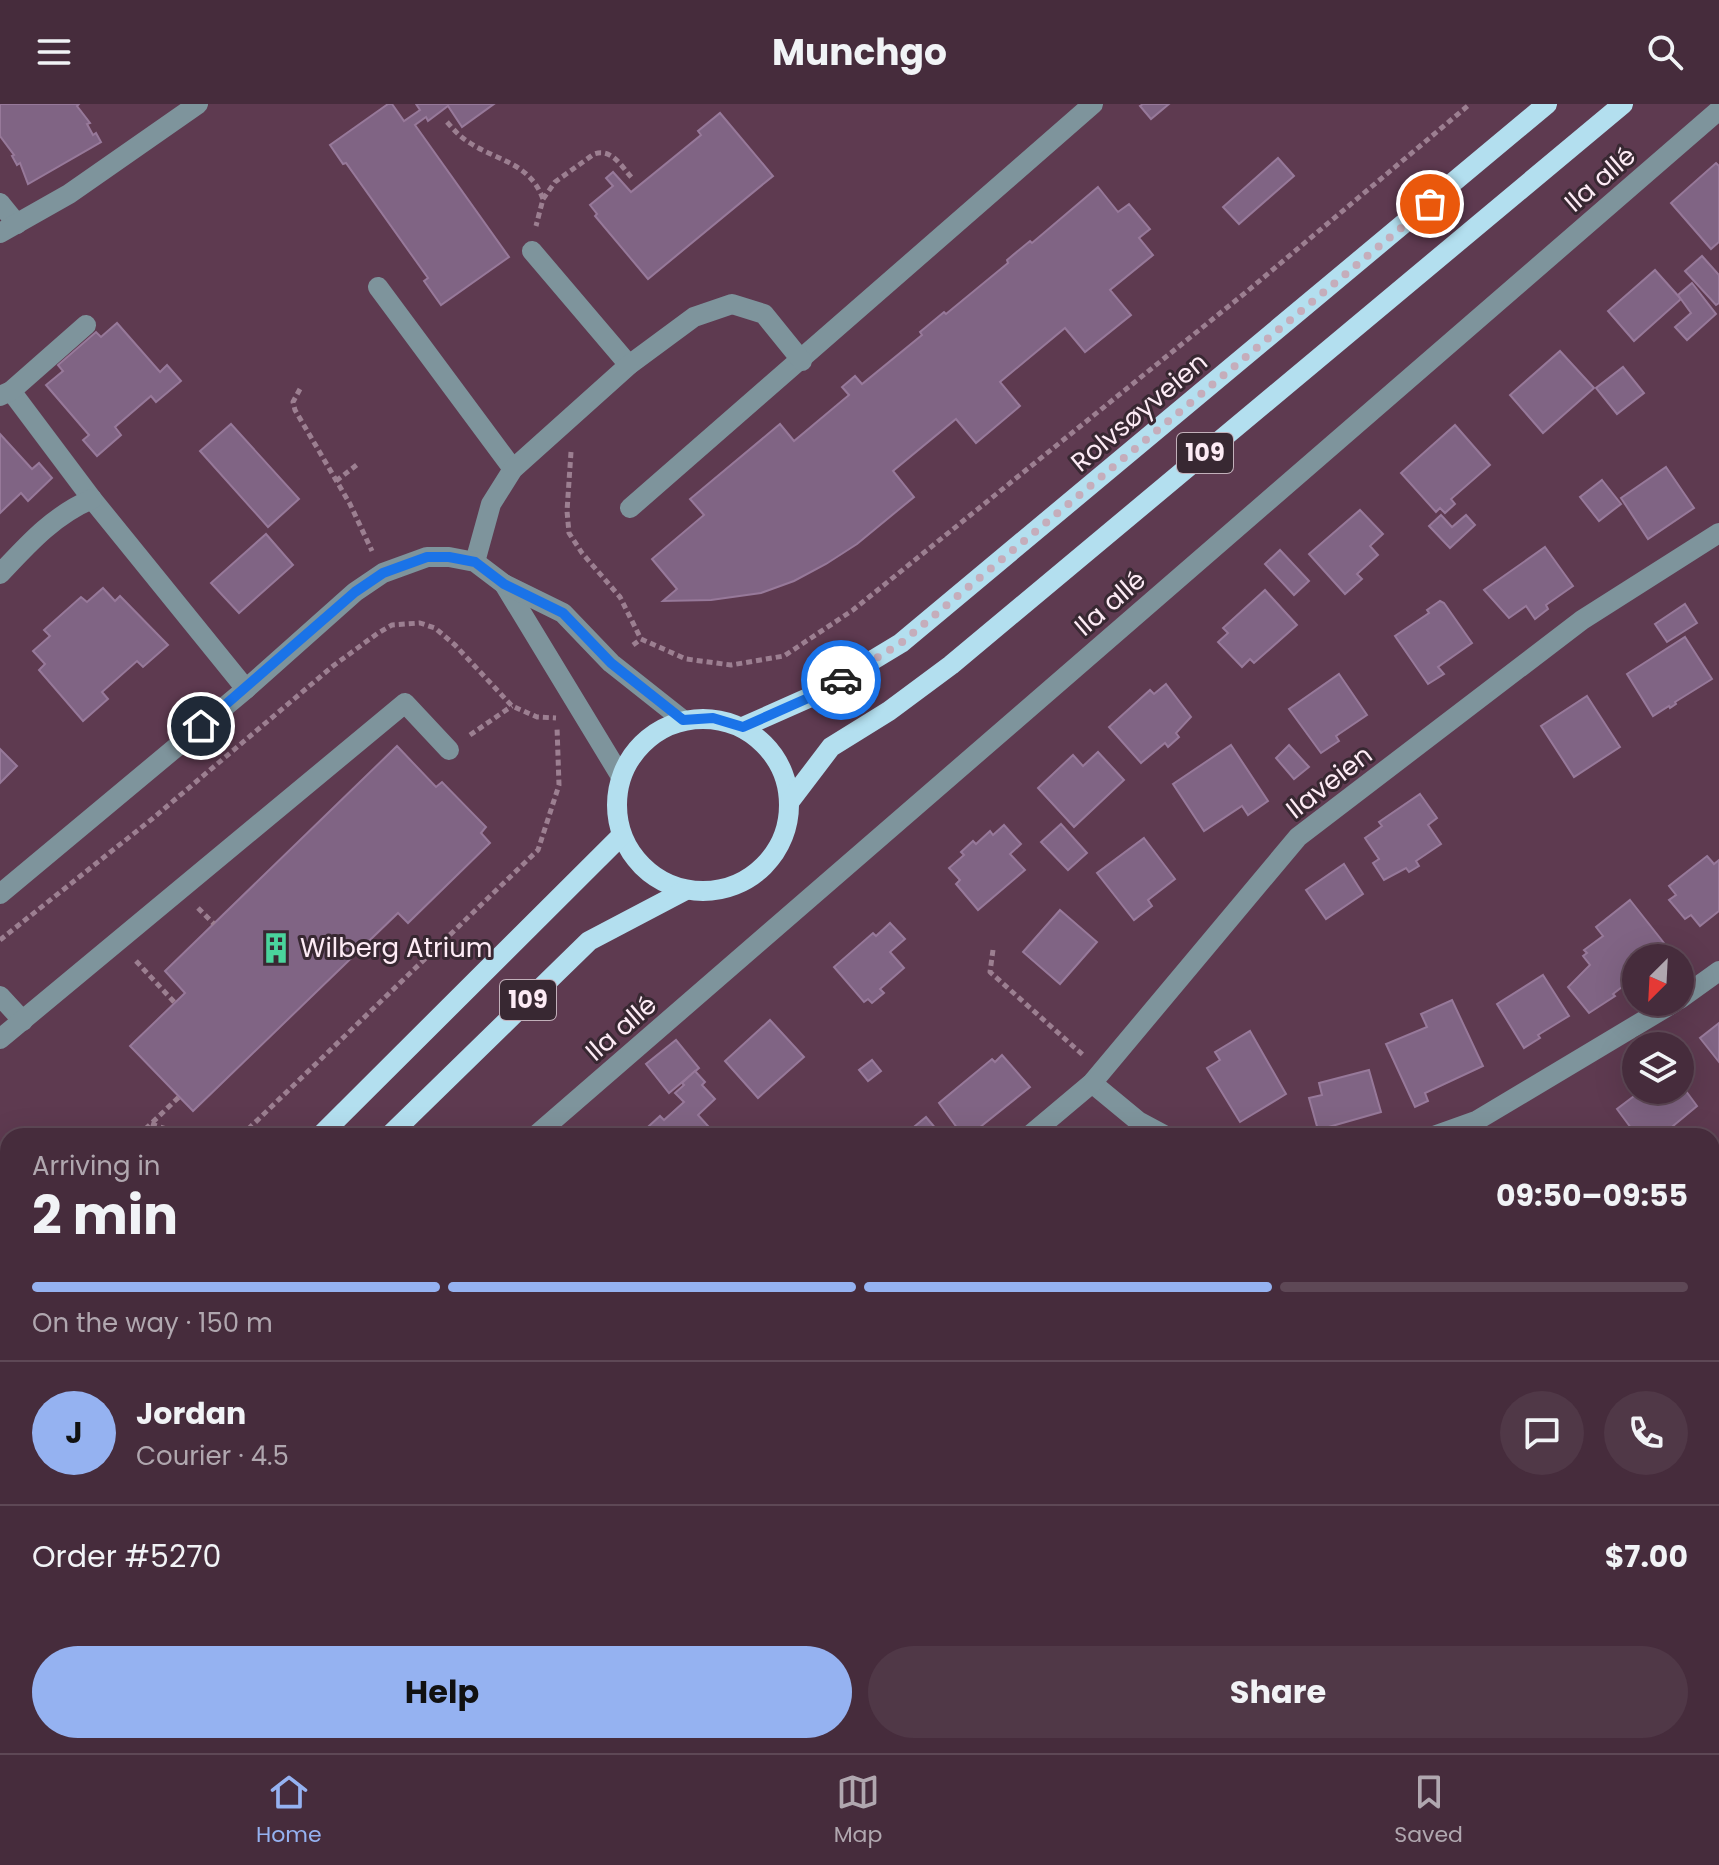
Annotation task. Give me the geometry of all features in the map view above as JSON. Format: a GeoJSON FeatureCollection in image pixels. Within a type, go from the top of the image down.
{"type":"FeatureCollection","features":[{"type":"Feature","properties":{"kind":"main road","name":"Rolvsøyveien"},"geometry":{"type":"LineString","coordinates":[[743,727],[815,695],[901,643],[1547,104]]}},
{"type":"Feature","properties":{"kind":"main road","name":"109"},"geometry":{"type":"LineString","coordinates":[[790,801],[831,747],[889,711],[951,665],[1623,104]]}},
{"type":"Feature","properties":{"kind":"main road","name":"109"},"geometry":{"type":"LineString","coordinates":[[713,718],[743,727],[762,740],[777,758],[786,779],[790,801],[786,832],[771,860],[747,881],[717,891],[686,890],[647,871],[621,836],[615,806],[620,775],[644,739],[683,720],[713,718]]}},
{"type":"Feature","properties":{"kind":"main road","name":"109"},"geometry":{"type":"LineString","coordinates":[[328,1128],[621,836]]}},
{"type":"Feature","properties":{"kind":"main road","name":"109"},"geometry":{"type":"LineString","coordinates":[[397,1128],[589,941],[686,890]]}},
{"type":"Feature","properties":{"kind":"street"},"geometry":{"type":"LineString","coordinates":[[0,203],[9,229],[113,165],[198,104]]}},
{"type":"Feature","properties":{"kind":"street"},"geometry":{"type":"LineString","coordinates":[[630,508],[1093,104]]}},
{"type":"Feature","properties":{"kind":"street","name":"Ila allé"},"geometry":{"type":"LineString","coordinates":[[544,1128],[1719,110]]}},
{"type":"Feature","properties":{"kind":"street"},"geometry":{"type":"LineString","coordinates":[[532,251],[629,365]]}},
{"type":"Feature","properties":{"kind":"street"},"geometry":{"type":"LineString","coordinates":[[378,287],[513,469]]}},
{"type":"Feature","properties":{"kind":"street"},"geometry":{"type":"LineString","coordinates":[[475,562],[491,504],[513,469],[629,365],[694,317],[732,304],[764,314],[802,361]]}},
{"type":"Feature","properties":{"kind":"street"},"geometry":{"type":"LineString","coordinates":[[86,325],[6,394],[246,689]]}},
{"type":"Feature","properties":{"kind":"street"},"geometry":{"type":"LineString","coordinates":[[0,574],[33,539],[70,508],[92,499]]}},
{"type":"Feature","properties":{"kind":"street","name":"Ilaveien"},"geometry":{"type":"LineString","coordinates":[[1038,1128],[1097,1077],[1298,837],[1582,620],[1719,533]]}},
{"type":"Feature","properties":{"kind":"street"},"geometry":{"type":"LineString","coordinates":[[0,894],[246,689],[355,592],[383,573],[427,557],[475,562],[504,584],[563,613],[611,663],[683,720]]}},
{"type":"Feature","properties":{"kind":"street"},"geometry":{"type":"LineString","coordinates":[[504,584],[620,775]]}},
{"type":"Feature","properties":{"kind":"street"},"geometry":{"type":"LineString","coordinates":[[0,1039],[405,703],[449,750]]}},
{"type":"Feature","properties":{"kind":"street"},"geometry":{"type":"LineString","coordinates":[[1694,989],[1719,971]]}},
{"type":"Feature","properties":{"kind":"street"},"geometry":{"type":"LineString","coordinates":[[0,996],[23,1021]]}},
{"type":"Feature","properties":{"kind":"street"},"geometry":{"type":"LineString","coordinates":[[1481,1128],[1655,1016]]}},
{"type":"Feature","properties":{"kind":"street"},"geometry":{"type":"LineString","coordinates":[[1097,1077],[1138,1121],[1151,1128]]}},
{"type":"Feature","properties":{"kind":"path"},"geometry":{"type":"LineString","coordinates":[[567,419],[572,441],[567,511],[569,533],[620,597],[641,639],[686,659],[731,665],[784,656],[865,600],[1245,293],[1470,104]]}},
{"type":"Feature","properties":{"kind":"path"},"geometry":{"type":"LineString","coordinates":[[447,122],[471,144],[514,163],[524,171],[539,188],[543,199]]}},
{"type":"Feature","properties":{"kind":"path"},"geometry":{"type":"LineString","coordinates":[[532,251],[543,199],[555,182],[601,151],[611,154],[632,178]]}},
{"type":"Feature","properties":{"kind":"path"},"geometry":{"type":"LineString","coordinates":[[300,389],[295,394],[295,410],[350,504],[383,573]]}},
{"type":"Feature","properties":{"kind":"path"},"geometry":{"type":"LineString","coordinates":[[336,481],[358,464]]}},
{"type":"Feature","properties":{"kind":"path"},"geometry":{"type":"LineString","coordinates":[[0,940],[152,819],[333,666],[392,625],[420,623],[435,628],[512,706],[537,717],[557,718]]}},
{"type":"Feature","properties":{"kind":"path"},"geometry":{"type":"LineString","coordinates":[[611,663],[641,639]]}},
{"type":"Feature","properties":{"kind":"path"},"geometry":{"type":"LineString","coordinates":[[249,1128],[538,850],[559,785],[557,718],[576,699]]}},
{"type":"Feature","properties":{"kind":"path"},"geometry":{"type":"LineString","coordinates":[[449,750],[512,706]]}},
{"type":"Feature","properties":{"kind":"path"},"geometry":{"type":"LineString","coordinates":[[993,950],[990,972],[1097,1077]]}},
{"type":"Feature","properties":{"kind":"path"},"geometry":{"type":"LineString","coordinates":[[135,960],[175,1003]]}},
{"type":"Feature","properties":{"kind":"path"},"geometry":{"type":"LineString","coordinates":[[146,1128],[179,1097]]}},
{"type":"Feature","properties":{"kind":"path"},"geometry":{"type":"LineString","coordinates":[[150,1124],[163,1128]]}},
{"type":"Feature","properties":{"kind":"building"},"geometry":{"type":"Polygon","coordinates":[[[0,104],[79,104],[77,106],[90,123],[87,124],[93,135],[96,133],[101,142],[28,184],[20,163],[17,165],[14,155],[0,136],[0,104]]]}},
{"type":"Feature","properties":{"kind":"building"},"geometry":{"type":"Polygon","coordinates":[[[392,104],[404,121],[420,110],[416,104],[494,104],[462,127],[448,106],[428,121],[426,117],[415,125],[509,257],[441,305],[424,281],[428,278],[330,145],[392,104]]]}},
{"type":"Feature","properties":{"kind":"building"},"geometry":{"type":"Polygon","coordinates":[[[1169,104],[1151,119],[1140,106],[1169,104]]]}},
{"type":"Feature","properties":{"kind":"building"},"geometry":{"type":"Polygon","coordinates":[[[720,113],[773,176],[648,279],[595,216],[597,214],[590,205],[613,186],[606,178],[613,172],[631,192],[701,135],[698,131],[720,113]]]}},
{"type":"Feature","properties":{"kind":"building"},"geometry":{"type":"Polygon","coordinates":[[[1278,158],[1294,176],[1239,224],[1223,207],[1278,158]]]}},
{"type":"Feature","properties":{"kind":"building"},"geometry":{"type":"Polygon","coordinates":[[[1716,163],[1719,166],[1719,242],[1711,249],[1671,203],[1716,163]]]}},
{"type":"Feature","properties":{"kind":"building"},"geometry":{"type":"Polygon","coordinates":[[[1098,187],[1118,212],[1129,204],[1150,229],[1139,238],[1153,255],[1110,290],[1131,315],[1085,352],[1065,328],[1000,382],[1020,406],[976,443],[956,419],[893,471],[914,497],[857,544],[826,564],[794,581],[761,593],[711,600],[663,601],[677,589],[652,559],[704,515],[690,499],[780,424],[794,441],[849,395],[842,387],[855,376],[862,384],[922,335],[920,332],[944,312],[946,314],[1098,187]]]}},
{"type":"Feature","properties":{"kind":"building"},"geometry":{"type":"Polygon","coordinates":[[[1702,256],[1719,275],[1719,303],[1716,305],[1685,271],[1702,256]]]}},
{"type":"Feature","properties":{"kind":"building"},"geometry":{"type":"Polygon","coordinates":[[[1655,270],[1681,299],[1634,341],[1608,311],[1655,270]]]}},
{"type":"Feature","properties":{"kind":"building"},"geometry":{"type":"Polygon","coordinates":[[[1692,283],[1716,314],[1687,340],[1675,327],[1691,313],[1678,295],[1692,283]]]}},
{"type":"Feature","properties":{"kind":"building"},"geometry":{"type":"Polygon","coordinates":[[[117,323],[160,372],[167,365],[181,381],[156,402],[151,396],[115,427],[121,435],[97,456],[83,440],[89,435],[46,385],[63,371],[58,365],[96,332],[101,337],[117,323]]]}},
{"type":"Feature","properties":{"kind":"building"},"geometry":{"type":"Polygon","coordinates":[[[1560,351],[1594,388],[1543,433],[1510,395],[1560,351]]]}},
{"type":"Feature","properties":{"kind":"building"},"geometry":{"type":"Polygon","coordinates":[[[1623,367],[1644,393],[1617,414],[1596,388],[1623,367]]]}},
{"type":"Feature","properties":{"kind":"building"},"geometry":{"type":"Polygon","coordinates":[[[231,424],[299,499],[268,527],[200,451],[231,424]]]}},
{"type":"Feature","properties":{"kind":"building"},"geometry":{"type":"Polygon","coordinates":[[[1455,425],[1490,465],[1451,499],[1455,504],[1445,513],[1440,508],[1436,512],[1401,473],[1455,425]]]}},
{"type":"Feature","properties":{"kind":"building"},"geometry":{"type":"Polygon","coordinates":[[[0,434],[32,469],[39,463],[52,478],[28,501],[21,493],[0,513],[0,434]]]}},
{"type":"Feature","properties":{"kind":"building"},"geometry":{"type":"Polygon","coordinates":[[[1666,467],[1694,508],[1648,539],[1621,498],[1666,467]]]}},
{"type":"Feature","properties":{"kind":"building"},"geometry":{"type":"Polygon","coordinates":[[[1602,480],[1621,504],[1599,521],[1580,497],[1602,480]]]}},
{"type":"Feature","properties":{"kind":"building"},"geometry":{"type":"Polygon","coordinates":[[[1360,510],[1383,534],[1370,546],[1378,555],[1357,574],[1362,579],[1345,594],[1309,554],[1360,510]]]}},
{"type":"Feature","properties":{"kind":"building"},"geometry":{"type":"Polygon","coordinates":[[[1441,515],[1452,527],[1466,515],[1475,525],[1450,548],[1429,526],[1441,515]]]}},
{"type":"Feature","properties":{"kind":"building"},"geometry":{"type":"Polygon","coordinates":[[[266,534],[293,565],[239,613],[211,583],[266,534]]]}},
{"type":"Feature","properties":{"kind":"building"},"geometry":{"type":"Polygon","coordinates":[[[1545,547],[1573,586],[1546,605],[1548,609],[1535,619],[1526,606],[1509,618],[1484,590],[1545,547]]]}},
{"type":"Feature","properties":{"kind":"building"},"geometry":{"type":"Polygon","coordinates":[[[1280,550],[1309,581],[1294,595],[1265,564],[1280,550]]]}},
{"type":"Feature","properties":{"kind":"building"},"geometry":{"type":"Polygon","coordinates":[[[103,588],[115,601],[120,596],[168,645],[143,667],[137,661],[102,692],[108,699],[83,721],[39,670],[45,664],[33,651],[50,636],[44,630],[81,597],[87,602],[103,588]]]}},
{"type":"Feature","properties":{"kind":"building"},"geometry":{"type":"Polygon","coordinates":[[[1265,590],[1297,625],[1254,663],[1250,659],[1242,667],[1218,642],[1228,633],[1223,628],[1265,590]]]}},
{"type":"Feature","properties":{"kind":"building"},"geometry":{"type":"Polygon","coordinates":[[[1440,601],[1472,643],[1438,667],[1444,674],[1428,684],[1395,636],[1429,613],[1427,610],[1440,601]]]}},
{"type":"Feature","properties":{"kind":"building"},"geometry":{"type":"Polygon","coordinates":[[[1685,604],[1697,623],[1667,642],[1655,624],[1685,604]]]}},
{"type":"Feature","properties":{"kind":"building"},"geometry":{"type":"Polygon","coordinates":[[[1685,637],[1712,679],[1653,716],[1627,674],[1685,637]]]}},
{"type":"Feature","properties":{"kind":"building"},"geometry":{"type":"Polygon","coordinates":[[[1339,674],[1367,715],[1336,736],[1339,741],[1321,753],[1289,709],[1339,674]]]}},
{"type":"Feature","properties":{"kind":"building"},"geometry":{"type":"Polygon","coordinates":[[[1166,684],[1191,717],[1176,733],[1179,737],[1168,747],[1165,743],[1141,763],[1109,727],[1150,690],[1154,694],[1166,684]]]}},
{"type":"Feature","properties":{"kind":"building"},"geometry":{"type":"Polygon","coordinates":[[[1587,696],[1620,747],[1574,777],[1541,726],[1587,696]]]}},
{"type":"Feature","properties":{"kind":"building"},"geometry":{"type":"Polygon","coordinates":[[[1231,745],[1268,801],[1248,815],[1242,806],[1204,831],[1173,784],[1231,745]]]}},
{"type":"Feature","properties":{"kind":"building"},"geometry":{"type":"Polygon","coordinates":[[[1289,745],[1309,767],[1294,779],[1276,758],[1289,745]]]}},
{"type":"Feature","properties":{"kind":"building","name":"Wilberg Atrium"},"geometry":{"type":"Polygon","coordinates":[[[397,746],[436,787],[442,782],[486,827],[481,833],[490,843],[408,923],[398,913],[193,1111],[130,1046],[185,993],[165,971],[397,746]]]}},
{"type":"Feature","properties":{"kind":"building"},"geometry":{"type":"Polygon","coordinates":[[[0,749],[17,766],[0,783],[0,749]]]}},
{"type":"Feature","properties":{"kind":"building"},"geometry":{"type":"Polygon","coordinates":[[[1098,752],[1124,780],[1074,827],[1038,788],[1073,755],[1083,766],[1098,752]]]}},
{"type":"Feature","properties":{"kind":"building"},"geometry":{"type":"Polygon","coordinates":[[[1420,794],[1437,818],[1428,825],[1441,844],[1416,861],[1419,866],[1409,872],[1406,868],[1384,880],[1373,863],[1379,859],[1365,838],[1382,826],[1379,822],[1420,794]]]}},
{"type":"Feature","properties":{"kind":"building"},"geometry":{"type":"Polygon","coordinates":[[[1061,824],[1087,853],[1068,870],[1041,842],[1061,824]]]}},
{"type":"Feature","properties":{"kind":"building"},"geometry":{"type":"Polygon","coordinates":[[[1004,825],[1021,844],[1010,854],[1025,870],[978,910],[956,884],[960,880],[949,868],[964,855],[961,852],[973,841],[976,844],[990,831],[993,835],[1004,825]]]}},
{"type":"Feature","properties":{"kind":"building"},"geometry":{"type":"Polygon","coordinates":[[[1144,838],[1175,879],[1148,900],[1152,906],[1134,920],[1097,873],[1144,838]]]}},
{"type":"Feature","properties":{"kind":"building"},"geometry":{"type":"Polygon","coordinates":[[[1707,856],[1714,864],[1719,860],[1719,911],[1700,926],[1691,915],[1685,919],[1669,900],[1676,895],[1669,886],[1707,856]]]}},
{"type":"Feature","properties":{"kind":"building"},"geometry":{"type":"Polygon","coordinates":[[[1344,864],[1363,894],[1326,919],[1306,890],[1344,864]]]}},
{"type":"Feature","properties":{"kind":"building"},"geometry":{"type":"Polygon","coordinates":[[[1630,900],[1665,944],[1622,944],[1622,987],[1613,994],[1615,996],[1589,1013],[1568,987],[1590,965],[1583,956],[1587,953],[1584,950],[1603,936],[1596,927],[1630,900]]]}},
{"type":"Feature","properties":{"kind":"building"},"geometry":{"type":"Polygon","coordinates":[[[1060,910],[1097,942],[1060,984],[1023,952],[1060,910]]]}},
{"type":"Feature","properties":{"kind":"building"},"geometry":{"type":"Polygon","coordinates":[[[890,923],[905,939],[890,952],[904,968],[880,989],[884,993],[872,1003],[868,999],[864,1002],[834,967],[873,933],[876,936],[890,923]]]}},
{"type":"Feature","properties":{"kind":"building"},"geometry":{"type":"Polygon","coordinates":[[[1543,975],[1569,1016],[1538,1035],[1540,1038],[1524,1048],[1497,1004],[1543,975]]]}},
{"type":"Feature","properties":{"kind":"building"},"geometry":{"type":"Polygon","coordinates":[[[1452,1000],[1483,1066],[1425,1093],[1428,1101],[1415,1107],[1386,1044],[1427,1027],[1421,1014],[1452,1000]]]}},
{"type":"Feature","properties":{"kind":"building"},"geometry":{"type":"Polygon","coordinates":[[[770,1020],[804,1057],[758,1098],[725,1061],[770,1020]]]}},
{"type":"Feature","properties":{"kind":"building"},"geometry":{"type":"Polygon","coordinates":[[[1719,1023],[1719,1062],[1700,1038],[1719,1023]]]}},
{"type":"Feature","properties":{"kind":"building"},"geometry":{"type":"Polygon","coordinates":[[[1250,1031],[1286,1094],[1240,1122],[1207,1068],[1220,1060],[1215,1052],[1250,1031]]]}},
{"type":"Feature","properties":{"kind":"building"},"geometry":{"type":"Polygon","coordinates":[[[676,1040],[699,1068],[669,1093],[646,1064],[676,1040]]]}},
{"type":"Feature","properties":{"kind":"building"},"geometry":{"type":"Polygon","coordinates":[[[1002,1055],[1030,1087],[979,1128],[957,1128],[939,1103],[992,1059],[995,1062],[1002,1055]]]}},
{"type":"Feature","properties":{"kind":"building"},"geometry":{"type":"Polygon","coordinates":[[[872,1060],[881,1071],[868,1081],[859,1070],[872,1060]]]}},
{"type":"Feature","properties":{"kind":"building"},"geometry":{"type":"Polygon","coordinates":[[[1369,1070],[1381,1112],[1317,1128],[1309,1098],[1322,1095],[1319,1083],[1369,1070]]]}},
{"type":"Feature","properties":{"kind":"building"},"geometry":{"type":"Polygon","coordinates":[[[695,1071],[705,1082],[702,1085],[715,1099],[698,1115],[710,1128],[647,1128],[660,1116],[664,1120],[684,1102],[675,1093],[684,1085],[682,1083],[695,1071]]]}},
{"type":"Feature","properties":{"kind":"building"},"geometry":{"type":"Polygon","coordinates":[[[1694,1102],[1697,1106],[1671,1128],[1631,1128],[1617,1109],[1624,1104],[1694,1102]]]}},
{"type":"Feature","properties":{"kind":"building"},"geometry":{"type":"Polygon","coordinates":[[[926,1117],[935,1128],[913,1128],[926,1117]]]}},
{"type":"Feature","properties":{"kind":"way so far"},"geometry":{"type":"LineString","coordinates":[[841,680],[901,643],[1430,204]]}},
{"type":"Feature","properties":{"kind":"place","name":"Wilberg Atrium"},"geometry":{"type":"Point","coordinates":[276,948]}},
{"type":"Feature","properties":{"kind":"route"},"geometry":{"type":"LineString","coordinates":[[201,726],[355,592],[383,573],[427,557],[475,562],[504,584],[563,613],[611,663],[683,720],[713,718],[743,727],[841,680]]}}]}
